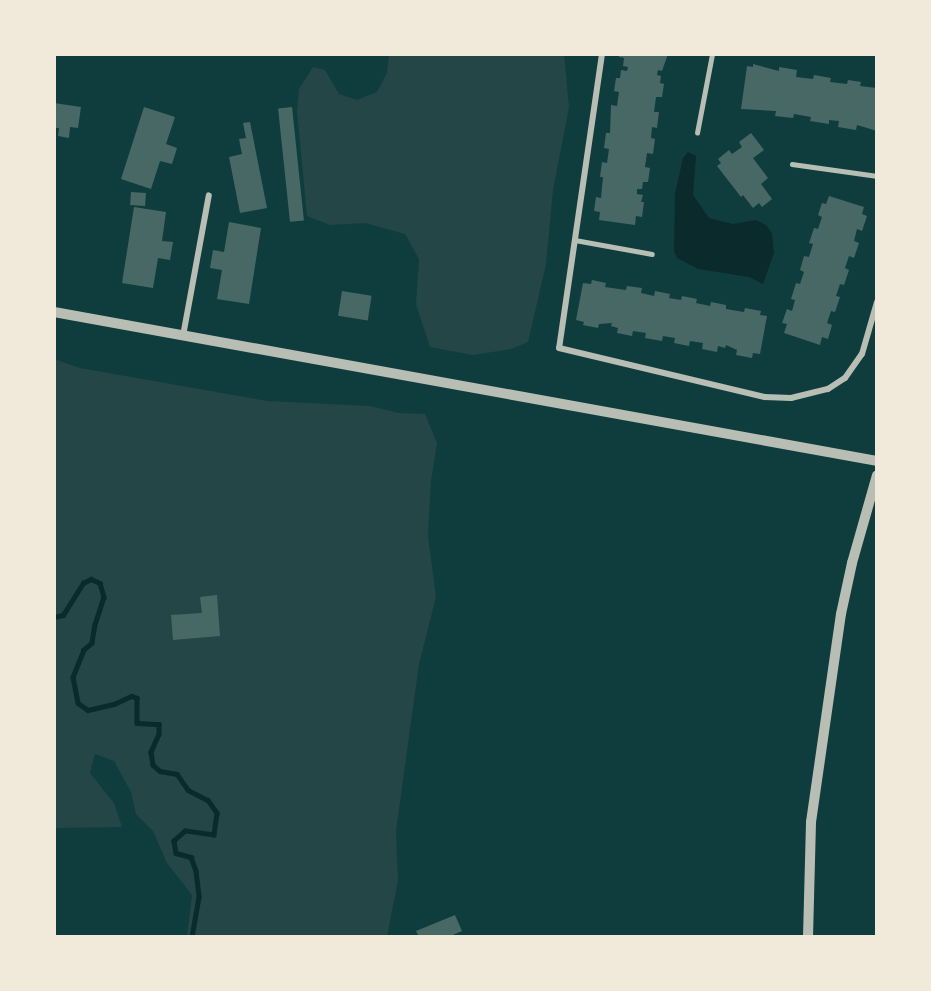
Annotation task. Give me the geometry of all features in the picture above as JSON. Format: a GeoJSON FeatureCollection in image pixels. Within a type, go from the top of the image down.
{"type":"FeatureCollection","features":[{"type":"Feature","properties":{"kind":"street"},"geometry":{"type":"LineString","coordinates":[[602,54],[559,348],[765,397],[792,398],[828,389],[845,378],[862,354],[877,302]]}},
{"type":"Feature","properties":{"kind":"street"},"geometry":{"type":"LineString","coordinates":[[183,336],[209,195]]}},
{"type":"Feature","properties":{"kind":"street"},"geometry":{"type":"LineString","coordinates":[[54,312],[877,461]]}},
{"type":"Feature","properties":{"kind":"street"},"geometry":{"type":"LineString","coordinates":[[808,937],[811,822],[841,614],[852,563],[877,475]]}},
{"type":"Feature","properties":{"kind":"lane"},"geometry":{"type":"LineString","coordinates":[[697,133],[712,54]]}},
{"type":"Feature","properties":{"kind":"lane"},"geometry":{"type":"LineString","coordinates":[[792,164],[877,176]]}},
{"type":"Feature","properties":{"kind":"lane"},"geometry":{"type":"LineString","coordinates":[[575,240],[652,254]]}},
{"type":"Feature","properties":{"kind":"shaded area"},"geometry":{"type":"Polygon","coordinates":[[[389,54],[564,54],[569,107],[553,190],[546,264],[528,342],[511,349],[473,355],[430,347],[416,305],[419,259],[405,234],[365,223],[330,225],[307,216],[297,111],[299,89],[313,67],[325,70],[339,94],[357,100],[377,92],[387,73],[389,54]]]}},
{"type":"Feature","properties":{"kind":"shaded area"},"geometry":{"type":"Polygon","coordinates":[[[688,152],[696,156],[693,195],[709,218],[733,224],[756,220],[766,225],[772,233],[774,253],[763,284],[749,277],[698,269],[677,258],[674,251],[675,194],[683,158],[688,152]]]}},
{"type":"Feature","properties":{"kind":"shaded area"},"geometry":{"type":"Polygon","coordinates":[[[54,359],[80,368],[267,401],[370,406],[399,413],[425,414],[437,443],[431,481],[428,536],[436,597],[419,664],[396,831],[398,880],[387,937],[187,937],[192,895],[167,863],[153,831],[136,814],[131,792],[114,761],[95,754],[90,773],[114,803],[122,827],[54,828],[54,359]]]}},
{"type":"Feature","properties":{"kind":"building"},"geometry":{"type":"Polygon","coordinates":[[[619,54],[668,54],[662,71],[658,70],[657,75],[661,76],[660,83],[664,84],[662,97],[656,97],[654,112],[659,112],[657,128],[652,127],[651,138],[655,139],[653,154],[647,153],[645,167],[650,168],[648,182],[643,182],[642,189],[637,189],[637,194],[643,195],[641,202],[644,202],[642,217],[636,216],[635,225],[599,220],[600,212],[594,211],[596,197],[601,198],[602,162],[607,163],[609,149],[604,148],[606,133],[610,133],[611,105],[617,106],[619,92],[614,91],[616,78],[620,78],[621,70],[627,71],[628,67],[623,66],[624,58],[619,57],[619,54]]]}},
{"type":"Feature","properties":{"kind":"building"},"geometry":{"type":"Polygon","coordinates":[[[753,64],[779,71],[779,67],[797,70],[796,77],[813,79],[814,75],[831,78],[830,82],[847,84],[848,80],[861,82],[860,86],[877,88],[877,131],[857,125],[856,130],[838,127],[839,121],[829,120],[829,124],[810,121],[811,117],[794,114],[793,118],[775,116],[776,111],[741,109],[747,66],[753,67],[753,64]]]}},
{"type":"Feature","properties":{"kind":"building"},"geometry":{"type":"Polygon","coordinates":[[[54,103],[81,107],[78,128],[70,127],[69,138],[58,136],[59,128],[54,128],[54,103]]]}},
{"type":"Feature","properties":{"kind":"building"},"geometry":{"type":"Polygon","coordinates":[[[144,107],[175,117],[166,144],[177,148],[172,164],[160,161],[151,189],[121,179],[144,107]]]}},
{"type":"Feature","properties":{"kind":"building"},"geometry":{"type":"Polygon","coordinates":[[[292,107],[304,220],[290,222],[278,108],[292,107]]]}},
{"type":"Feature","properties":{"kind":"building"},"geometry":{"type":"Polygon","coordinates":[[[250,122],[267,208],[240,213],[229,157],[242,154],[239,139],[246,138],[243,123],[250,122]]]}},
{"type":"Feature","properties":{"kind":"building"},"geometry":{"type":"Polygon","coordinates":[[[751,133],[764,150],[753,158],[768,178],[761,184],[772,199],[762,207],[759,203],[753,208],[743,195],[741,197],[717,166],[721,163],[718,159],[729,150],[732,154],[742,147],[739,142],[751,133]]]}},
{"type":"Feature","properties":{"kind":"building"},"geometry":{"type":"Polygon","coordinates":[[[131,192],[146,193],[145,206],[130,205],[131,192]]]}},
{"type":"Feature","properties":{"kind":"building"},"geometry":{"type":"Polygon","coordinates":[[[829,196],[864,207],[862,214],[867,216],[862,231],[857,229],[854,241],[859,243],[854,258],[849,256],[845,268],[849,270],[844,285],[840,284],[836,296],[840,297],[835,312],[831,311],[827,323],[832,325],[828,339],[822,337],[820,345],[784,333],[787,324],[782,323],[787,309],[792,311],[795,300],[791,299],[796,283],[800,284],[804,272],[800,270],[804,256],[809,257],[813,244],[809,243],[814,228],[818,229],[822,217],[818,215],[822,203],[826,204],[829,196]]]}},
{"type":"Feature","properties":{"kind":"building"},"geometry":{"type":"Polygon","coordinates":[[[134,207],[166,212],[162,241],[173,242],[170,260],[158,258],[153,288],[122,283],[134,207]]]}},
{"type":"Feature","properties":{"kind":"building"},"geometry":{"type":"Polygon","coordinates":[[[229,222],[261,228],[249,304],[217,299],[222,270],[210,268],[213,250],[224,252],[229,222]]]}},
{"type":"Feature","properties":{"kind":"building"},"geometry":{"type":"Polygon","coordinates":[[[592,280],[606,283],[605,287],[626,290],[627,286],[642,288],[641,293],[654,296],[655,291],[670,294],[669,298],[681,300],[682,296],[697,299],[696,303],[710,306],[711,302],[726,305],[726,309],[744,312],[745,308],[761,311],[760,315],[767,316],[760,354],[753,353],[752,358],[736,355],[737,350],[726,345],[725,348],[718,346],[717,352],[702,349],[703,343],[690,341],[689,346],[674,343],[675,338],[663,336],[662,341],[645,338],[646,333],[633,331],[632,336],[617,333],[618,328],[611,326],[612,323],[599,324],[598,328],[583,325],[584,322],[576,320],[583,283],[591,284],[592,280]]]}},
{"type":"Feature","properties":{"kind":"building"},"geometry":{"type":"Polygon","coordinates":[[[342,291],[372,296],[368,320],[338,316],[342,291]]]}},
{"type":"Feature","properties":{"kind":"building"},"geometry":{"type":"Polygon","coordinates":[[[217,595],[220,636],[173,640],[171,615],[202,613],[200,597],[217,595]]]}},
{"type":"Feature","properties":{"kind":"building"},"geometry":{"type":"Polygon","coordinates":[[[455,915],[462,931],[448,937],[419,937],[416,931],[455,915]]]}},
{"type":"Feature","properties":{"kind":"waterway"},"geometry":{"type":"LineString","coordinates":[[54,617],[63,615],[83,583],[91,579],[100,583],[104,597],[95,624],[92,643],[84,650],[73,677],[78,703],[88,710],[114,704],[131,696],[137,698],[137,723],[159,724],[159,734],[151,752],[153,765],[160,771],[177,774],[188,790],[208,800],[217,813],[214,835],[185,831],[174,841],[176,853],[191,857],[196,871],[199,897],[192,937]]}}]}
